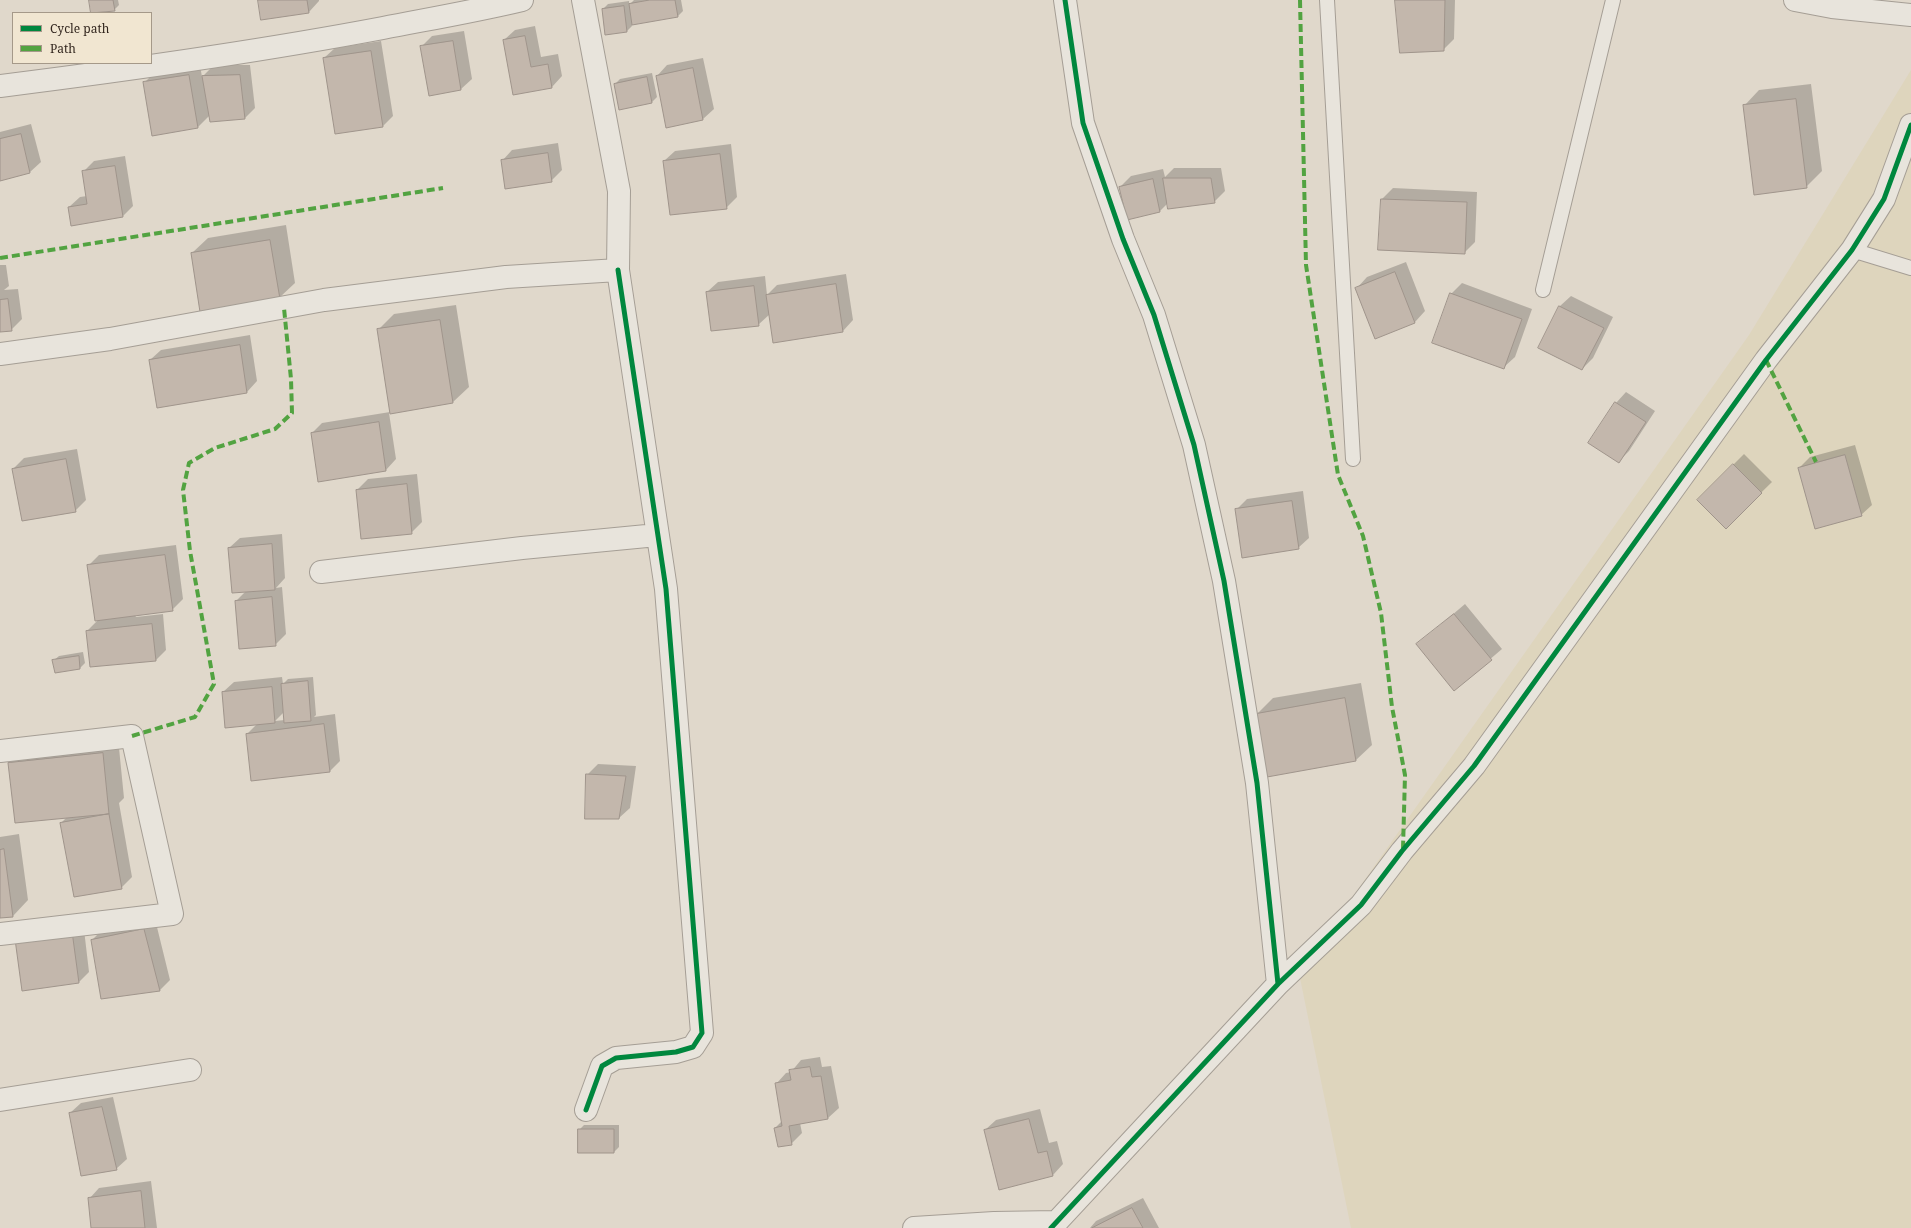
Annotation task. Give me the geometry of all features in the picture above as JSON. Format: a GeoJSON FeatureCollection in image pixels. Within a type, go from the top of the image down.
{"type":"FeatureCollection","features":[{"type":"Feature","properties":{"kind":"street"},"geometry":{"type":"LineString","coordinates":[[0,86],[155,66],[293,45],[488,8],[522,0]]}},
{"type":"Feature","properties":{"kind":"street"},"geometry":{"type":"LineString","coordinates":[[583,0],[619,191],[618,270],[656,535],[666,589],[702,1032],[693,1047],[676,1052],[616,1058],[602,1066],[586,1110]]}},
{"type":"Feature","properties":{"kind":"street"},"geometry":{"type":"LineString","coordinates":[[1065,0],[1083,123],[1123,239],[1159,330],[1194,446],[1224,581],[1257,783],[1278,984]]}},
{"type":"Feature","properties":{"kind":"street"},"geometry":{"type":"LineString","coordinates":[[1795,0],[1832,7],[1911,15]]}},
{"type":"Feature","properties":{"kind":"street"},"geometry":{"type":"LineString","coordinates":[[914,1228],[994,1223],[1054,1225],[1278,984],[1361,905],[1402,851],[1474,766],[1748,384],[1852,250],[1884,199],[1911,125]]}},
{"type":"Feature","properties":{"kind":"street"},"geometry":{"type":"LineString","coordinates":[[0,354],[110,339],[324,300],[506,277],[618,270]]}},
{"type":"Feature","properties":{"kind":"street"},"geometry":{"type":"LineString","coordinates":[[321,572],[522,548],[656,535]]}},
{"type":"Feature","properties":{"kind":"street"},"geometry":{"type":"LineString","coordinates":[[0,751],[132,736],[172,914],[0,934]]}},
{"type":"Feature","properties":{"kind":"street"},"geometry":{"type":"LineString","coordinates":[[0,1100],[190,1070]]}},
{"type":"Feature","properties":{"kind":"lane"},"geometry":{"type":"LineString","coordinates":[[1327,0],[1353,459]]}},
{"type":"Feature","properties":{"kind":"lane"},"geometry":{"type":"LineString","coordinates":[[1543,290],[1614,0]]}},
{"type":"Feature","properties":{"kind":"lane"},"geometry":{"type":"LineString","coordinates":[[1852,250],[1911,268]]}},
{"type":"Feature","properties":{"kind":"shaded area"},"geometry":{"type":"Polygon","coordinates":[[[1911,70],[1911,1228],[1351,1228],[1299,973],[1749,335],[1911,70]]]}},
{"type":"Feature","properties":{"kind":"building"},"geometry":{"type":"Polygon","coordinates":[[[89,0],[113,0],[115,11],[91,12],[89,0]]]}},
{"type":"Feature","properties":{"kind":"building"},"geometry":{"type":"Polygon","coordinates":[[[258,0],[307,0],[309,13],[261,20],[258,0]]]}},
{"type":"Feature","properties":{"kind":"building"},"geometry":{"type":"Polygon","coordinates":[[[650,0],[675,0],[678,17],[632,25],[629,4],[650,0]]]}},
{"type":"Feature","properties":{"kind":"building"},"geometry":{"type":"Polygon","coordinates":[[[1395,0],[1445,0],[1444,51],[1400,53],[1395,0]]]}},
{"type":"Feature","properties":{"kind":"building"},"geometry":{"type":"Polygon","coordinates":[[[624,6],[627,32],[605,35],[602,9],[624,6]]]}},
{"type":"Feature","properties":{"kind":"building"},"geometry":{"type":"Polygon","coordinates":[[[525,36],[531,67],[548,64],[552,88],[513,95],[503,40],[525,36]]]}},
{"type":"Feature","properties":{"kind":"building"},"geometry":{"type":"Polygon","coordinates":[[[453,41],[461,90],[429,96],[420,46],[453,41]]]}},
{"type":"Feature","properties":{"kind":"building"},"geometry":{"type":"Polygon","coordinates":[[[371,51],[383,127],[335,134],[323,58],[371,51]]]}},
{"type":"Feature","properties":{"kind":"building"},"geometry":{"type":"Polygon","coordinates":[[[693,68],[703,120],[666,128],[656,76],[693,68]]]}},
{"type":"Feature","properties":{"kind":"building"},"geometry":{"type":"Polygon","coordinates":[[[189,75],[198,128],[152,136],[143,82],[189,75]]]}},
{"type":"Feature","properties":{"kind":"building"},"geometry":{"type":"Polygon","coordinates":[[[240,75],[245,119],[210,122],[202,76],[240,75]]]}},
{"type":"Feature","properties":{"kind":"building"},"geometry":{"type":"Polygon","coordinates":[[[647,77],[652,103],[619,110],[614,84],[647,77]]]}},
{"type":"Feature","properties":{"kind":"building"},"geometry":{"type":"Polygon","coordinates":[[[1796,99],[1807,188],[1754,195],[1743,105],[1796,99]]]}},
{"type":"Feature","properties":{"kind":"building"},"geometry":{"type":"Polygon","coordinates":[[[21,134],[30,173],[0,181],[0,139],[21,134]]]}},
{"type":"Feature","properties":{"kind":"building"},"geometry":{"type":"Polygon","coordinates":[[[548,153],[552,182],[505,189],[501,160],[548,153]]]}},
{"type":"Feature","properties":{"kind":"building"},"geometry":{"type":"Polygon","coordinates":[[[720,154],[727,209],[670,215],[663,161],[720,154]]]}},
{"type":"Feature","properties":{"kind":"building"},"geometry":{"type":"Polygon","coordinates":[[[115,166],[123,217],[71,226],[68,207],[87,204],[82,171],[115,166]]]}},
{"type":"Feature","properties":{"kind":"building"},"geometry":{"type":"Polygon","coordinates":[[[1163,178],[1211,178],[1215,203],[1168,209],[1163,178]]]}},
{"type":"Feature","properties":{"kind":"building"},"geometry":{"type":"Polygon","coordinates":[[[1153,179],[1160,212],[1127,220],[1119,187],[1153,179]]]}},
{"type":"Feature","properties":{"kind":"building"},"geometry":{"type":"Polygon","coordinates":[[[1381,199],[1467,202],[1465,254],[1378,250],[1381,199]]]}},
{"type":"Feature","properties":{"kind":"building"},"geometry":{"type":"Polygon","coordinates":[[[270,240],[280,299],[200,312],[191,253],[270,240]]]}},
{"type":"Feature","properties":{"kind":"building"},"geometry":{"type":"Polygon","coordinates":[[[1395,272],[1415,323],[1375,339],[1355,288],[1395,272]]]}},
{"type":"Feature","properties":{"kind":"building"},"geometry":{"type":"Polygon","coordinates":[[[836,284],[843,332],[773,343],[766,295],[836,284]]]}},
{"type":"Feature","properties":{"kind":"building"},"geometry":{"type":"Polygon","coordinates":[[[754,286],[759,326],[711,331],[706,292],[754,286]]]}},
{"type":"Feature","properties":{"kind":"building"},"geometry":{"type":"Polygon","coordinates":[[[1450,293],[1522,319],[1504,369],[1432,343],[1450,293]]]}},
{"type":"Feature","properties":{"kind":"building"},"geometry":{"type":"Polygon","coordinates":[[[8,299],[12,331],[0,332],[0,300],[8,299]]]}},
{"type":"Feature","properties":{"kind":"building"},"geometry":{"type":"Polygon","coordinates":[[[1559,306],[1604,328],[1582,370],[1538,348],[1559,306]]]}},
{"type":"Feature","properties":{"kind":"building"},"geometry":{"type":"Polygon","coordinates":[[[440,320],[453,403],[390,414],[377,329],[440,320]]]}},
{"type":"Feature","properties":{"kind":"building"},"geometry":{"type":"Polygon","coordinates":[[[240,345],[247,393],[157,408],[149,360],[240,345]]]}},
{"type":"Feature","properties":{"kind":"building"},"geometry":{"type":"Polygon","coordinates":[[[1615,402],[1646,422],[1619,463],[1588,443],[1615,402]]]}},
{"type":"Feature","properties":{"kind":"building"},"geometry":{"type":"Polygon","coordinates":[[[379,422],[386,471],[318,482],[311,433],[379,422]]]}},
{"type":"Feature","properties":{"kind":"building"},"geometry":{"type":"Polygon","coordinates":[[[1845,455],[1862,516],[1815,529],[1798,468],[1845,455]]]}},
{"type":"Feature","properties":{"kind":"building"},"geometry":{"type":"Polygon","coordinates":[[[66,459],[76,512],[22,521],[12,469],[66,459]]]}},
{"type":"Feature","properties":{"kind":"building"},"geometry":{"type":"Polygon","coordinates":[[[1733,464],[1762,493],[1726,529],[1697,500],[1733,464]]]}},
{"type":"Feature","properties":{"kind":"building"},"geometry":{"type":"Polygon","coordinates":[[[407,484],[412,534],[361,539],[356,490],[407,484]]]}},
{"type":"Feature","properties":{"kind":"building"},"geometry":{"type":"Polygon","coordinates":[[[1292,501],[1299,549],[1242,558],[1235,509],[1292,501]]]}},
{"type":"Feature","properties":{"kind":"building"},"geometry":{"type":"Polygon","coordinates":[[[272,544],[275,590],[232,593],[228,548],[272,544]]]}},
{"type":"Feature","properties":{"kind":"building"},"geometry":{"type":"Polygon","coordinates":[[[165,555],[173,611],[95,621],[87,565],[165,555]]]}},
{"type":"Feature","properties":{"kind":"building"},"geometry":{"type":"Polygon","coordinates":[[[272,597],[276,646],[239,649],[235,601],[272,597]]]}},
{"type":"Feature","properties":{"kind":"building"},"geometry":{"type":"Polygon","coordinates":[[[1454,614],[1492,660],[1454,691],[1416,644],[1454,614]]]}},
{"type":"Feature","properties":{"kind":"building"},"geometry":{"type":"Polygon","coordinates":[[[152,624],[156,661],[90,667],[86,631],[152,624]]]}},
{"type":"Feature","properties":{"kind":"building"},"geometry":{"type":"Polygon","coordinates":[[[79,656],[80,669],[55,673],[52,660],[79,656]]]}},
{"type":"Feature","properties":{"kind":"building"},"geometry":{"type":"Polygon","coordinates":[[[308,681],[311,721],[284,723],[281,684],[308,681]]]}},
{"type":"Feature","properties":{"kind":"building"},"geometry":{"type":"Polygon","coordinates":[[[272,687],[275,723],[225,728],[222,692],[272,687]]]}},
{"type":"Feature","properties":{"kind":"building"},"geometry":{"type":"Polygon","coordinates":[[[1345,698],[1356,761],[1267,777],[1256,714],[1345,698]]]}},
{"type":"Feature","properties":{"kind":"building"},"geometry":{"type":"Polygon","coordinates":[[[324,724],[330,772],[251,781],[246,734],[324,724]]]}},
{"type":"Feature","properties":{"kind":"building"},"geometry":{"type":"Polygon","coordinates":[[[103,753],[109,814],[15,823],[8,763],[103,753]]]}},
{"type":"Feature","properties":{"kind":"building"},"geometry":{"type":"Polygon","coordinates":[[[586,774],[626,776],[619,819],[585,819],[586,774]]]}},
{"type":"Feature","properties":{"kind":"building"},"geometry":{"type":"Polygon","coordinates":[[[109,814],[122,889],[74,897],[60,823],[109,814]]]}},
{"type":"Feature","properties":{"kind":"building"},"geometry":{"type":"Polygon","coordinates":[[[4,849],[13,917],[0,918],[0,850],[4,849]]]}},
{"type":"Feature","properties":{"kind":"building"},"geometry":{"type":"Polygon","coordinates":[[[144,929],[160,991],[101,999],[91,940],[144,929]]]}},
{"type":"Feature","properties":{"kind":"building"},"geometry":{"type":"Polygon","coordinates":[[[72,931],[79,983],[22,991],[15,939],[72,931]]]}},
{"type":"Feature","properties":{"kind":"building"},"geometry":{"type":"Polygon","coordinates":[[[810,1067],[812,1077],[821,1076],[828,1119],[789,1126],[792,1145],[778,1147],[774,1128],[782,1126],[775,1083],[791,1080],[789,1070],[810,1067]]]}},
{"type":"Feature","properties":{"kind":"building"},"geometry":{"type":"Polygon","coordinates":[[[102,1107],[117,1170],[81,1176],[69,1113],[102,1107]]]}},
{"type":"Feature","properties":{"kind":"building"},"geometry":{"type":"Polygon","coordinates":[[[1029,1119],[1038,1153],[1047,1151],[1053,1176],[999,1190],[984,1130],[1029,1119]]]}},
{"type":"Feature","properties":{"kind":"building"},"geometry":{"type":"Polygon","coordinates":[[[578,1129],[614,1129],[614,1153],[578,1153],[578,1129]]]}},
{"type":"Feature","properties":{"kind":"building"},"geometry":{"type":"Polygon","coordinates":[[[141,1191],[145,1228],[91,1228],[88,1198],[141,1191]]]}},
{"type":"Feature","properties":{"kind":"building"},"geometry":{"type":"Polygon","coordinates":[[[1132,1208],[1143,1228],[1092,1228],[1132,1208]]]}},
{"type":"Feature","properties":{"kind":"marked path"},"geometry":{"type":"LineString","coordinates":[[1300,0],[1306,265],[1338,475],[1363,536],[1381,613],[1392,707],[1405,775],[1403,849]]}},
{"type":"Feature","properties":{"kind":"marked path"},"geometry":{"type":"LineString","coordinates":[[0,258],[443,188]]}},
{"type":"Feature","properties":{"kind":"marked path"},"geometry":{"type":"LineString","coordinates":[[132,736],[195,717],[214,684],[190,551],[183,490],[189,463],[215,448],[275,429],[292,413],[291,379],[284,308]]}},
{"type":"Feature","properties":{"kind":"marked path"},"geometry":{"type":"LineString","coordinates":[[1766,360],[1816,462]]}},
{"type":"Feature","properties":{"kind":"cycle path"},"geometry":{"type":"LineString","coordinates":[[1065,0],[1083,123],[1123,239],[1154,315],[1194,445],[1224,581],[1257,783],[1278,984]]}},
{"type":"Feature","properties":{"kind":"cycle path"},"geometry":{"type":"LineString","coordinates":[[1051,1228],[1278,984],[1361,905],[1402,851],[1474,766],[1766,360],[1852,250],[1884,199],[1911,125]]}},
{"type":"Feature","properties":{"kind":"cycle path"},"geometry":{"type":"LineString","coordinates":[[586,1110],[602,1066],[616,1058],[676,1052],[693,1047],[702,1033],[666,589],[618,270]]}}]}
